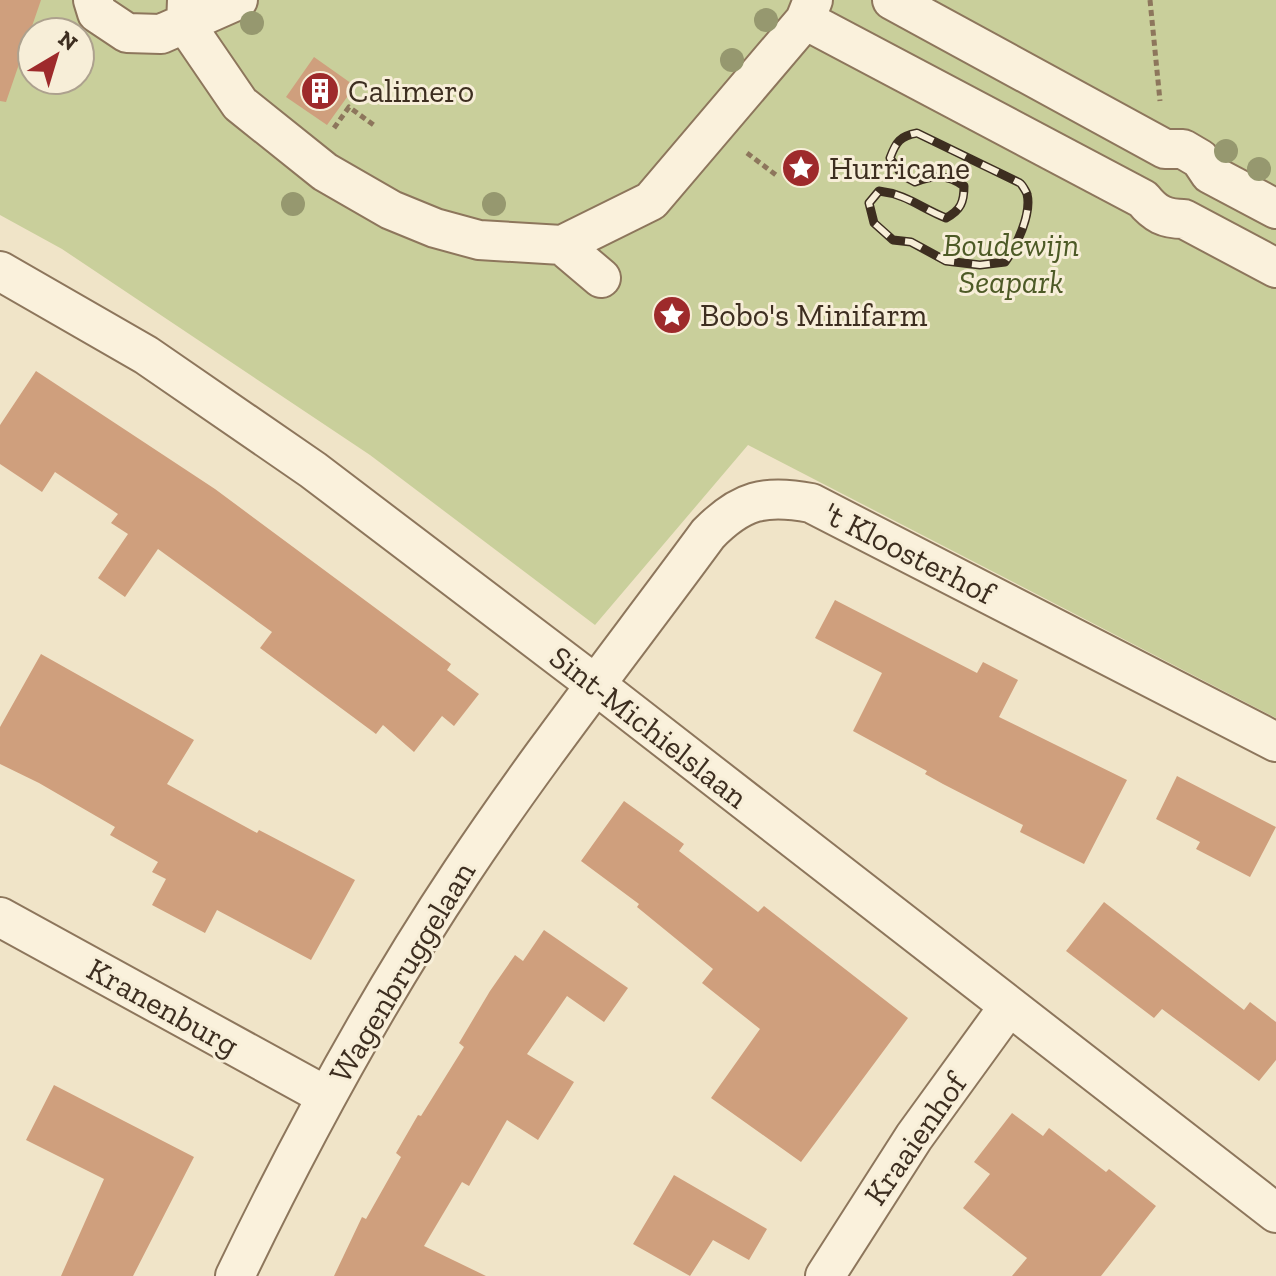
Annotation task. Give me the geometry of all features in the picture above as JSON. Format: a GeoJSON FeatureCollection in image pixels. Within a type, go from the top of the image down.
{"type":"FeatureCollection","features":[{"type":"Feature","properties":{"kind":"street"},"geometry":{"type":"LineString","coordinates":[[93,0],[97,13],[127,33],[161,34],[187,12],[238,0]]}},
{"type":"Feature","properties":{"kind":"street"},"geometry":{"type":"LineString","coordinates":[[892,0],[1165,149],[1183,149],[1200,159],[1210,174],[1276,209]]}},
{"type":"Feature","properties":{"kind":"street"},"geometry":{"type":"LineString","coordinates":[[187,12],[240,104],[335,160],[391,210],[435,215],[479,240],[562,245],[651,201],[809,10],[1143,199],[1154,212],[1168,219],[1184,219],[1276,268]]}},
{"type":"Feature","properties":{"kind":"street"},"geometry":{"type":"LineString","coordinates":[[1143,199],[1140,180],[1148,161],[1165,149]]}},
{"type":"Feature","properties":{"kind":"street"},"geometry":{"type":"LineString","coordinates":[[1184,219],[1200,209],[1210,193],[1210,174]]}},
{"type":"Feature","properties":{"kind":"street"},"geometry":{"type":"LineString","coordinates":[[562,245],[601,278]]}},
{"type":"Feature","properties":{"kind":"street","name":"Sint-Michielslaan"},"geometry":{"type":"LineString","coordinates":[[0,271],[146,355],[313,470],[596,685],[1276,1213]]}},
{"type":"Feature","properties":{"kind":"street","name":"'t Kloosterhof"},"geometry":{"type":"LineString","coordinates":[[596,685],[708,534],[726,516],[750,502],[782,497],[811,503],[1276,742]]}},
{"type":"Feature","properties":{"kind":"street","name":"Wagenbruggelaan"},"geometry":{"type":"LineString","coordinates":[[235,1276],[326,1096],[390,985],[459,877],[596,685]]}},
{"type":"Feature","properties":{"kind":"street","name":"Kranenburg"},"geometry":{"type":"LineString","coordinates":[[0,917],[326,1096]]}},
{"type":"Feature","properties":{"kind":"street","name":"Kraaienhof"},"geometry":{"type":"LineString","coordinates":[[825,1276],[914,1137],[1009,1006]]}},
{"type":"Feature","properties":{"kind":"path"},"geometry":{"type":"LineString","coordinates":[[1150,0],[1165,149]]}},
{"type":"Feature","properties":{"kind":"path"},"geometry":{"type":"LineString","coordinates":[[335,160],[347,144],[331,132],[349,107],[375,126]]}},
{"type":"Feature","properties":{"kind":"green space","name":"Boudewijn Seapark"},"geometry":{"type":"Polygon","coordinates":[[[0,0],[1276,0],[1276,718],[748,445],[595,625],[370,455],[62,249],[0,215],[0,0]]]}},
{"type":"Feature","properties":{"kind":"building"},"geometry":{"type":"Polygon","coordinates":[[[0,0],[41,0],[36,16],[16,16],[16,73],[6,102],[0,101],[0,0]]]}},
{"type":"Feature","properties":{"kind":"building","name":"Calimero"},"geometry":{"type":"Polygon","coordinates":[[[314,57],[355,86],[327,125],[286,97],[314,57]]]}},
{"type":"Feature","properties":{"kind":"building"},"geometry":{"type":"Polygon","coordinates":[[[36,371],[215,489],[451,664],[447,670],[479,694],[454,726],[442,716],[414,752],[383,725],[376,734],[260,648],[272,632],[158,549],[125,597],[98,578],[128,534],[111,523],[118,514],[55,472],[42,492],[0,464],[0,425],[36,371]]]}},
{"type":"Feature","properties":{"kind":"building"},"geometry":{"type":"Polygon","coordinates":[[[835,600],[977,673],[983,662],[1018,680],[999,717],[1127,780],[1084,864],[1020,832],[1023,825],[943,784],[925,774],[927,771],[853,731],[882,673],[815,638],[835,600]]]}},
{"type":"Feature","properties":{"kind":"building"},"geometry":{"type":"Polygon","coordinates":[[[41,654],[194,740],[167,784],[257,833],[259,830],[355,880],[311,960],[217,910],[205,933],[152,905],[166,879],[152,872],[158,862],[110,835],[115,827],[0,764],[0,727],[41,654]]]}},
{"type":"Feature","properties":{"kind":"building"},"geometry":{"type":"Polygon","coordinates":[[[1177,776],[1276,827],[1250,877],[1196,849],[1200,842],[1156,819],[1177,776]]]}},
{"type":"Feature","properties":{"kind":"building"},"geometry":{"type":"Polygon","coordinates":[[[624,801],[684,844],[679,851],[758,912],[764,906],[908,1018],[801,1162],[711,1098],[760,1029],[702,983],[713,969],[637,907],[639,904],[581,861],[624,801]]]}},
{"type":"Feature","properties":{"kind":"building"},"geometry":{"type":"Polygon","coordinates":[[[1104,902],[1244,1010],[1250,1002],[1276,1022],[1276,1060],[1259,1081],[1162,1009],[1154,1018],[1066,951],[1104,902]]]}},
{"type":"Feature","properties":{"kind":"building"},"geometry":{"type":"Polygon","coordinates":[[[544,930],[628,988],[604,1022],[567,996],[527,1054],[574,1082],[538,1140],[507,1120],[469,1186],[462,1182],[424,1246],[486,1276],[334,1276],[362,1217],[366,1219],[401,1157],[396,1153],[464,1047],[459,1043],[490,991],[515,955],[523,961],[544,930]]]}},
{"type":"Feature","properties":{"kind":"building"},"geometry":{"type":"Polygon","coordinates":[[[54,1085],[194,1157],[133,1276],[61,1276],[104,1179],[26,1140],[54,1085]]]}},
{"type":"Feature","properties":{"kind":"building"},"geometry":{"type":"Polygon","coordinates":[[[1012,1113],[1043,1136],[1049,1128],[1156,1206],[1101,1276],[1012,1276],[1027,1258],[963,1208],[990,1174],[974,1162],[1012,1113]]]}},
{"type":"Feature","properties":{"kind":"building"},"geometry":{"type":"Polygon","coordinates":[[[674,1175],[767,1229],[749,1260],[713,1240],[690,1276],[633,1244],[674,1175]]]}},
{"type":"Feature","properties":{"kind":"railway"},"geometry":{"type":"LineString","coordinates":[[917,133],[1023,186],[1028,202],[1025,220],[1005,262],[980,265],[946,261],[911,242],[893,240],[874,223],[869,203],[879,191],[905,198],[946,218],[961,205],[964,186],[940,177],[915,182],[902,175],[890,158],[899,141],[917,133]]}},
{"type":"Feature","properties":{"kind":"place","name":"Calimero"},"geometry":{"type":"Point","coordinates":[320,91]}},
{"type":"Feature","properties":{"kind":"place","name":"Hurricane"},"geometry":{"type":"Point","coordinates":[801,168]}},
{"type":"Feature","properties":{"kind":"place","name":"Bobo's Minifarm"},"geometry":{"type":"Point","coordinates":[672,315]}}]}
